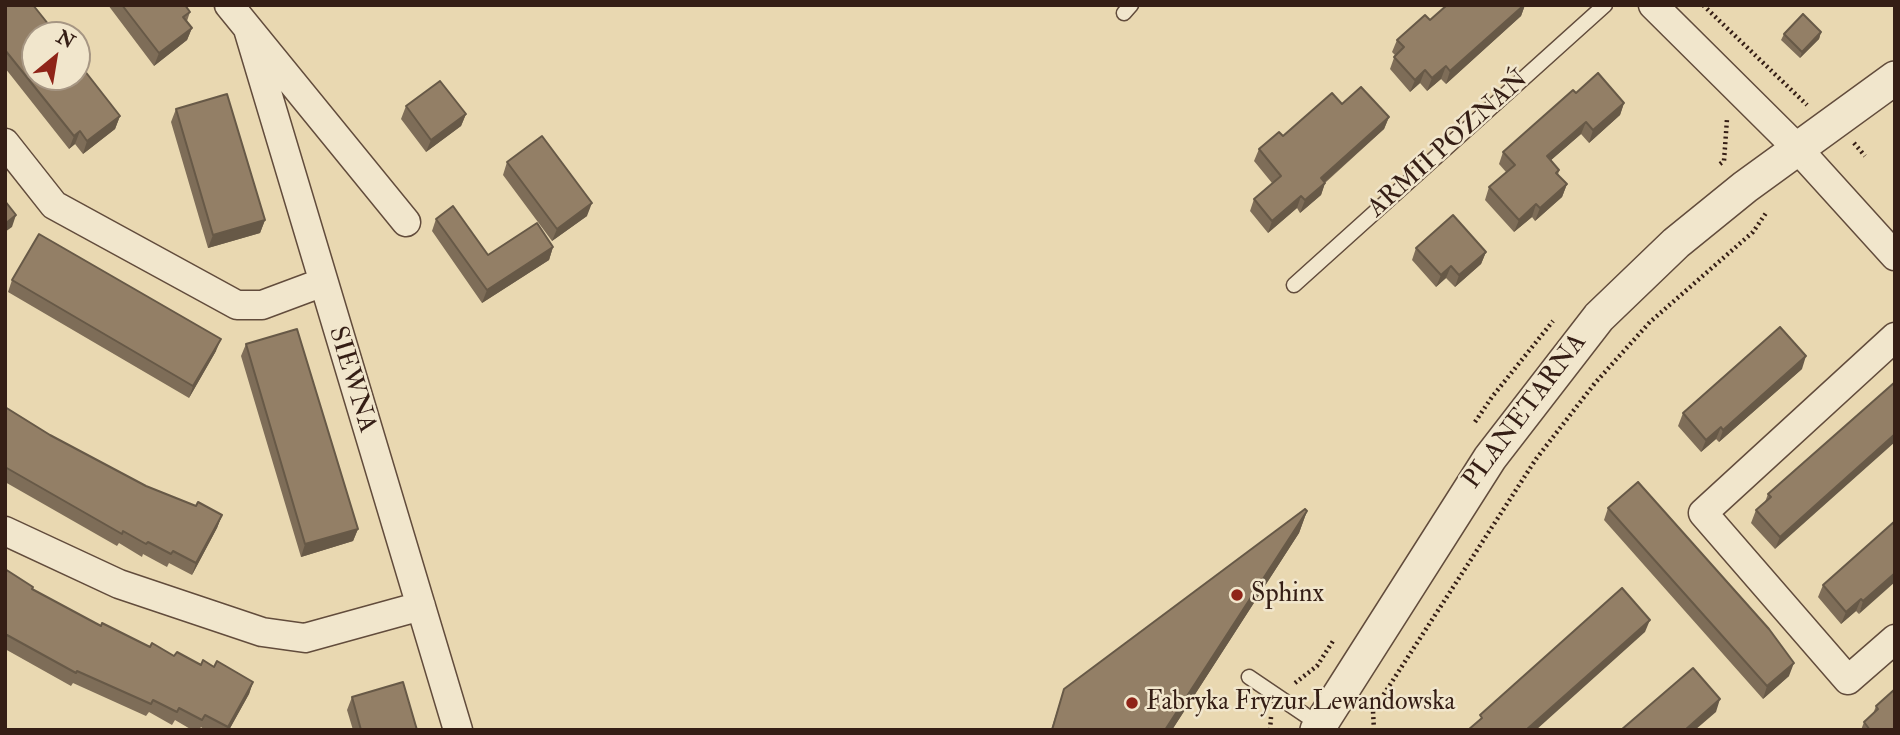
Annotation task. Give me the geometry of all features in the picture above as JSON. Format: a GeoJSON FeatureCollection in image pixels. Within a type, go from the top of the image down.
{"type":"FeatureCollection","features":[{"type":"Feature","properties":{"kind":"street","name":"SIEWNA"},"geometry":{"type":"LineString","coordinates":[[229,5],[406,222]]}},
{"type":"Feature","properties":{"kind":"street"},"geometry":{"type":"LineString","coordinates":[[1653,5],[1797,148],[1895,256]]}},
{"type":"Feature","properties":{"kind":"street","name":"SIEWNA"},"geometry":{"type":"LineString","coordinates":[[248,29],[321,283],[457,730]]}},
{"type":"Feature","properties":{"kind":"street","name":"PLANETARNA"},"geometry":{"type":"LineString","coordinates":[[1321,728],[1474,481],[1573,347],[1623,292],[1676,243],[1797,148],[1895,78]]}},
{"type":"Feature","properties":{"kind":"street"},"geometry":{"type":"LineString","coordinates":[[5,143],[54,205],[237,305],[262,305],[321,283]]}},
{"type":"Feature","properties":{"kind":"street"},"geometry":{"type":"LineString","coordinates":[[1895,337],[1703,513],[1848,680],[1895,639]]}},
{"type":"Feature","properties":{"kind":"street"},"geometry":{"type":"LineString","coordinates":[[5,531],[119,584],[262,632],[305,638],[421,606]]}},
{"type":"Feature","properties":{"kind":"lane","name":"ARMII POZNAŃ"},"geometry":{"type":"LineString","coordinates":[[1294,285],[1605,5]]}},
{"type":"Feature","properties":{"kind":"lane"},"geometry":{"type":"LineString","coordinates":[[1249,677],[1321,728]]}},
{"type":"Feature","properties":{"kind":"path"},"geometry":{"type":"LineString","coordinates":[[1703,5],[1801,102],[1835,122],[1865,156]]}},
{"type":"Feature","properties":{"kind":"path"},"geometry":{"type":"LineString","coordinates":[[1374,730],[1373,711],[1536,459],[1595,383],[1650,322],[1753,232],[1767,211]]}},
{"type":"Feature","properties":{"kind":"building"},"geometry":{"type":"Polygon","coordinates":[[[5,5],[33,5],[46,21],[21,21],[21,70],[5,50],[5,5]]]}},
{"type":"Feature","properties":{"kind":"building"},"geometry":{"type":"Polygon","coordinates":[[[122,5],[185,5],[190,12],[183,17],[192,28],[159,53],[122,5]]]}},
{"type":"Feature","properties":{"kind":"building"},"geometry":{"type":"Polygon","coordinates":[[[1447,5],[1524,5],[1450,71],[1446,66],[1432,78],[1425,70],[1415,80],[1394,57],[1404,47],[1397,40],[1425,15],[1430,20],[1447,5]]]}},
{"type":"Feature","properties":{"kind":"building"},"geometry":{"type":"Polygon","coordinates":[[[1803,14],[1821,32],[1802,52],[1784,34],[1803,14]]]}},
{"type":"Feature","properties":{"kind":"building"},"geometry":{"type":"Polygon","coordinates":[[[1598,73],[1624,103],[1593,130],[1586,122],[1547,156],[1559,170],[1556,173],[1567,184],[1540,208],[1536,204],[1519,220],[1489,187],[1515,165],[1503,152],[1573,90],[1576,93],[1598,73]]]}},
{"type":"Feature","properties":{"kind":"building"},"geometry":{"type":"Polygon","coordinates":[[[91,79],[120,116],[87,141],[80,131],[74,136],[38,91],[91,91],[91,79]]]}},
{"type":"Feature","properties":{"kind":"building"},"geometry":{"type":"Polygon","coordinates":[[[440,81],[466,114],[431,140],[406,106],[440,81]]]}},
{"type":"Feature","properties":{"kind":"building"},"geometry":{"type":"Polygon","coordinates":[[[1361,87],[1389,117],[1321,178],[1325,183],[1305,200],[1301,196],[1272,221],[1254,199],[1281,176],[1259,149],[1279,132],[1283,136],[1332,93],[1342,104],[1361,87]]]}},
{"type":"Feature","properties":{"kind":"building"},"geometry":{"type":"Polygon","coordinates":[[[227,94],[265,220],[213,235],[176,109],[227,94]]]}},
{"type":"Feature","properties":{"kind":"building"},"geometry":{"type":"Polygon","coordinates":[[[542,136],[592,203],[557,229],[507,162],[542,136]]]}},
{"type":"Feature","properties":{"kind":"building"},"geometry":{"type":"Polygon","coordinates":[[[5,201],[16,215],[5,224],[5,201]]]}},
{"type":"Feature","properties":{"kind":"building"},"geometry":{"type":"Polygon","coordinates":[[[453,206],[488,255],[537,223],[553,247],[487,290],[436,219],[453,206]]]}},
{"type":"Feature","properties":{"kind":"building"},"geometry":{"type":"Polygon","coordinates":[[[1453,215],[1486,252],[1459,275],[1451,266],[1441,275],[1416,248],[1453,215]]]}},
{"type":"Feature","properties":{"kind":"building"},"geometry":{"type":"Polygon","coordinates":[[[39,234],[221,339],[193,386],[12,280],[39,234]]]}},
{"type":"Feature","properties":{"kind":"building"},"geometry":{"type":"Polygon","coordinates":[[[1780,327],[1806,356],[1723,430],[1721,427],[1706,440],[1683,413],[1780,327]]]}},
{"type":"Feature","properties":{"kind":"building"},"geometry":{"type":"Polygon","coordinates":[[[297,329],[358,529],[305,544],[246,344],[297,329]]]}},
{"type":"Feature","properties":{"kind":"building"},"geometry":{"type":"Polygon","coordinates":[[[1895,382],[1895,434],[1780,537],[1756,510],[1771,497],[1768,494],[1895,382]]]}},
{"type":"Feature","properties":{"kind":"building"},"geometry":{"type":"Polygon","coordinates":[[[5,407],[50,435],[146,486],[196,506],[198,502],[222,515],[196,563],[173,551],[171,554],[148,542],[146,544],[123,531],[122,534],[5,467],[5,407]]]}},
{"type":"Feature","properties":{"kind":"building"},"geometry":{"type":"Polygon","coordinates":[[[1638,482],[1769,629],[1794,663],[1767,686],[1608,508],[1638,482]]]}},
{"type":"Feature","properties":{"kind":"building"},"geometry":{"type":"Polygon","coordinates":[[[1305,509],[1307,511],[1165,730],[1052,730],[1064,689],[1305,509]]]}},
{"type":"Feature","properties":{"kind":"building"},"geometry":{"type":"Polygon","coordinates":[[[1895,521],[1895,573],[1846,612],[1823,585],[1895,521]]]}},
{"type":"Feature","properties":{"kind":"building"},"geometry":{"type":"Polygon","coordinates":[[[5,569],[33,587],[32,589],[101,626],[102,623],[150,647],[152,643],[174,656],[177,652],[201,665],[203,660],[214,667],[217,661],[253,682],[228,727],[205,715],[202,720],[179,708],[177,712],[153,700],[151,704],[77,671],[76,673],[7,635],[5,638],[5,569]]]}},
{"type":"Feature","properties":{"kind":"building"},"geometry":{"type":"Polygon","coordinates":[[[1622,588],[1650,620],[1526,730],[1468,730],[1482,718],[1480,715],[1622,588]]]}},
{"type":"Feature","properties":{"kind":"building"},"geometry":{"type":"Polygon","coordinates":[[[1693,668],[1720,699],[1685,730],[1621,730],[1693,668]]]}},
{"type":"Feature","properties":{"kind":"building"},"geometry":{"type":"Polygon","coordinates":[[[403,682],[417,730],[361,730],[352,697],[403,682]]]}},
{"type":"Feature","properties":{"kind":"building"},"geometry":{"type":"Polygon","coordinates":[[[1895,689],[1895,730],[1870,730],[1864,722],[1878,709],[1876,706],[1895,689]]]}},
{"type":"Feature","properties":{"kind":"place","name":"Sphinx"},"geometry":{"type":"Point","coordinates":[1237,595]}},
{"type":"Feature","properties":{"kind":"place","name":"Fabryka Fryzur Lewandowska"},"geometry":{"type":"Point","coordinates":[1132,703]}}]}
